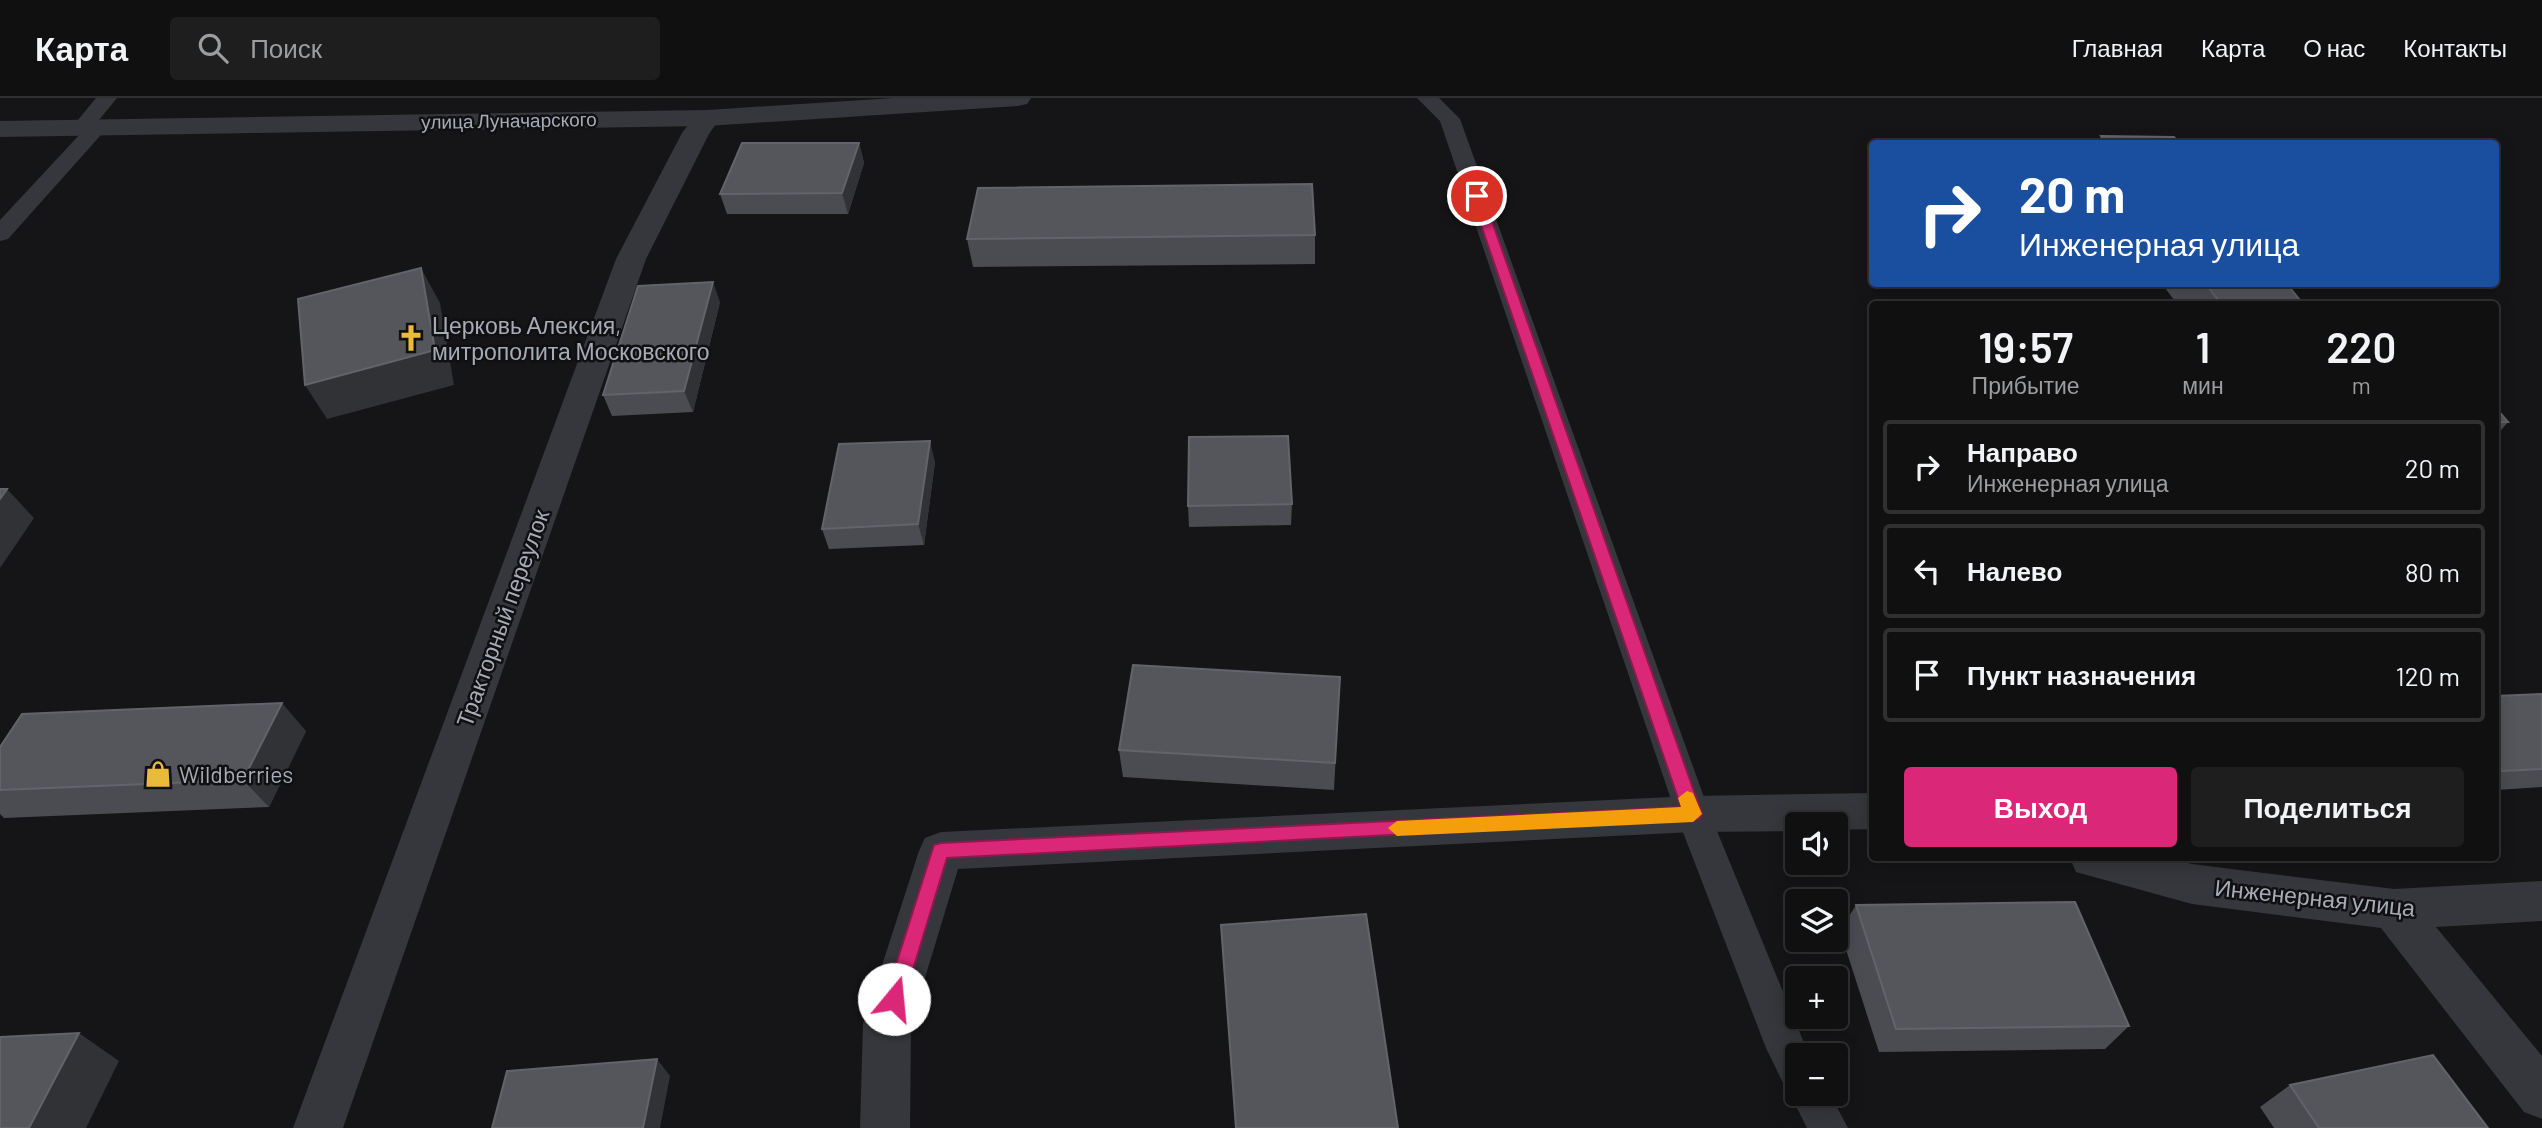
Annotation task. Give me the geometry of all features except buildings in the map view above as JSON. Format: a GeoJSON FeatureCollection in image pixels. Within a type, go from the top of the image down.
{"type":"FeatureCollection","features":[{"type":"Feature","properties":{"kind":"street","name":"улица Луначарского"},"geometry":{"type":"LineString","coordinates":[[0,129],[708,117],[924,101],[1018,98]]}},
{"type":"Feature","properties":{"kind":"street","name":"Тракторный переулок"},"geometry":{"type":"LineString","coordinates":[[318,1128],[631,259],[696,133],[708,117]]}},
{"type":"Feature","properties":{"kind":"street"},"geometry":{"type":"LineString","coordinates":[[885,1128],[887,1024],[941,851],[1693,814],[1869,811]]}},
{"type":"Feature","properties":{"kind":"street","name":"Инженерная улица"},"geometry":{"type":"LineString","coordinates":[[2104,861],[2192,884],[2394,909],[2542,901]]}},
{"type":"Feature","properties":{"kind":"street"},"geometry":{"type":"LineString","coordinates":[[2394,909],[2542,1095]]}},
{"type":"Feature","properties":{"kind":"lane"},"geometry":{"type":"LineString","coordinates":[[0,234],[91,126],[107,98]]}},
{"type":"Feature","properties":{"kind":"lane"},"geometry":{"type":"LineString","coordinates":[[1427,98],[1450,119],[1693,814],[1785,1048]]}},
{"type":"Feature","properties":{"kind":"lane"},"geometry":{"type":"LineString","coordinates":[[1816,1106],[1828,1128]]}},
{"type":"Feature","properties":{"kind":"slow traffic"},"geometry":{"type":"LineString","coordinates":[[1397,828],[1693,814],[1687,798]]}},
{"type":"Feature","properties":{"kind":"place","name":"Церковь Алексия, митрополита Московского"},"geometry":{"type":"Point","coordinates":[411,338]}},
{"type":"Feature","properties":{"kind":"place","name":"Wildberries"},"geometry":{"type":"Point","coordinates":[158,774]}},
{"type":"Feature","properties":{"kind":"route"},"geometry":{"type":"LineString","coordinates":[[894,999],[941,851],[1693,814],[1477,196]]}}]}
